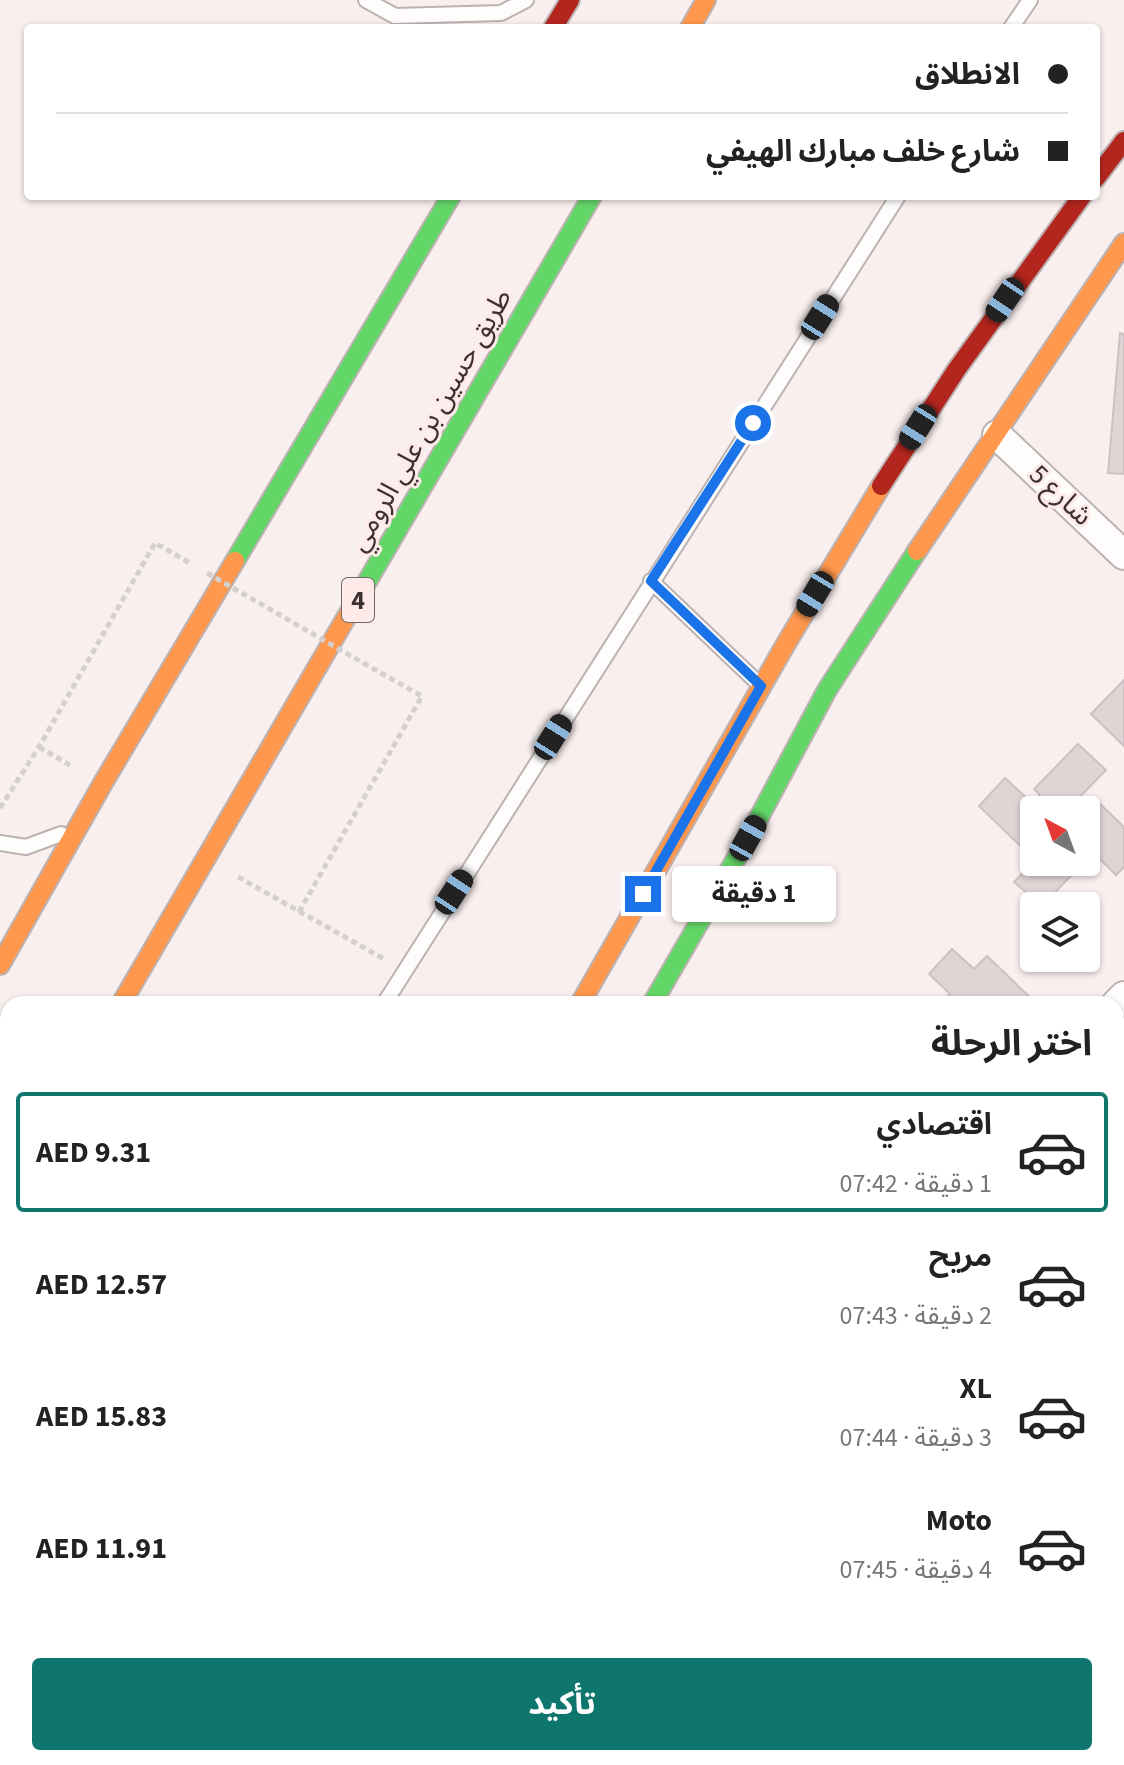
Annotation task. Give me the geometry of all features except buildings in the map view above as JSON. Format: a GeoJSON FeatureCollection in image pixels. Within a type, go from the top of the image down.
{"type":"FeatureCollection","features":[{"type":"Feature","properties":{"kind":"main road"},"geometry":{"type":"LineString","coordinates":[[555,24],[570,0]]}},
{"type":"Feature","properties":{"kind":"main road"},"geometry":{"type":"LineString","coordinates":[[692,24],[706,0]]}},
{"type":"Feature","properties":{"kind":"main road"},"geometry":{"type":"LineString","coordinates":[[1100,173],[1124,141]]}},
{"type":"Feature","properties":{"kind":"main road","name":"طريق حسين بن علي الرومي"},"geometry":{"type":"LineString","coordinates":[[127,996],[590,200]]}},
{"type":"Feature","properties":{"kind":"main road"},"geometry":{"type":"LineString","coordinates":[[585,996],[643,894],[693,822],[761,686],[918,427],[1023,274],[1079,200]]}},
{"type":"Feature","properties":{"kind":"main road"},"geometry":{"type":"LineString","coordinates":[[0,965],[103,783],[445,201]]}},
{"type":"Feature","properties":{"kind":"main road"},"geometry":{"type":"LineString","coordinates":[[657,996],[748,838],[827,690],[1124,243]]}},
{"type":"Feature","properties":{"kind":"main road"},"geometry":{"type":"LineString","coordinates":[[720,848],[735,846],[748,838]]}},
{"type":"Feature","properties":{"kind":"main road"},"geometry":{"type":"LineString","coordinates":[[643,894],[655,883],[669,879]]}},
{"type":"Feature","properties":{"kind":"main road"},"geometry":{"type":"LineString","coordinates":[[695,890],[702,903],[702,918]]}},
{"type":"Feature","properties":{"kind":"street","name":"شارع 5"},"geometry":{"type":"LineString","coordinates":[[997,435],[1124,555]]}},
{"type":"Feature","properties":{"kind":"lane"},"geometry":{"type":"LineString","coordinates":[[366,0],[398,22],[501,13],[526,0]]}},
{"type":"Feature","properties":{"kind":"lane"},"geometry":{"type":"LineString","coordinates":[[1014,24],[1030,0]]}},
{"type":"Feature","properties":{"kind":"lane"},"geometry":{"type":"LineString","coordinates":[[389,996],[895,200]]}},
{"type":"Feature","properties":{"kind":"lane"},"geometry":{"type":"LineString","coordinates":[[651,581],[761,686]]}},
{"type":"Feature","properties":{"kind":"lane"},"geometry":{"type":"LineString","coordinates":[[0,843],[26,847],[80,827]]}},
{"type":"Feature","properties":{"kind":"path"},"geometry":{"type":"LineString","coordinates":[[0,808],[39,747],[155,543],[422,696],[299,912]]}},
{"type":"Feature","properties":{"kind":"path"},"geometry":{"type":"LineString","coordinates":[[207,860],[405,970]]}},
{"type":"Feature","properties":{"kind":"traffic: fast"},"geometry":{"type":"LineString","coordinates":[[235,561],[449,200]]}},
{"type":"Feature","properties":{"kind":"traffic: fast"},"geometry":{"type":"LineString","coordinates":[[357,599],[590,200]]}},
{"type":"Feature","properties":{"kind":"traffic: fast"},"geometry":{"type":"LineString","coordinates":[[657,996],[748,838],[827,690],[917,551]]}},
{"type":"Feature","properties":{"kind":"traffic: slow"},"geometry":{"type":"LineString","coordinates":[[692,24],[706,0]]}},
{"type":"Feature","properties":{"kind":"traffic: slow"},"geometry":{"type":"LineString","coordinates":[[917,551],[1124,243]]}},
{"type":"Feature","properties":{"kind":"traffic: slow"},"geometry":{"type":"LineString","coordinates":[[585,996],[787,642],[881,486]]}},
{"type":"Feature","properties":{"kind":"traffic: slow"},"geometry":{"type":"LineString","coordinates":[[0,965],[103,783],[235,561]]}},
{"type":"Feature","properties":{"kind":"traffic: slow"},"geometry":{"type":"LineString","coordinates":[[126,996],[357,599]]}},
{"type":"Feature","properties":{"kind":"traffic: jam"},"geometry":{"type":"LineString","coordinates":[[555,24],[570,0]]}},
{"type":"Feature","properties":{"kind":"traffic: jam"},"geometry":{"type":"LineString","coordinates":[[1100,173],[1124,141]]}},
{"type":"Feature","properties":{"kind":"traffic: jam"},"geometry":{"type":"LineString","coordinates":[[881,486],[957,369],[1079,200]]}},
{"type":"Feature","properties":{"kind":"route"},"geometry":{"type":"LineString","coordinates":[[643,894],[761,686],[651,581],[753,423]]}}]}
